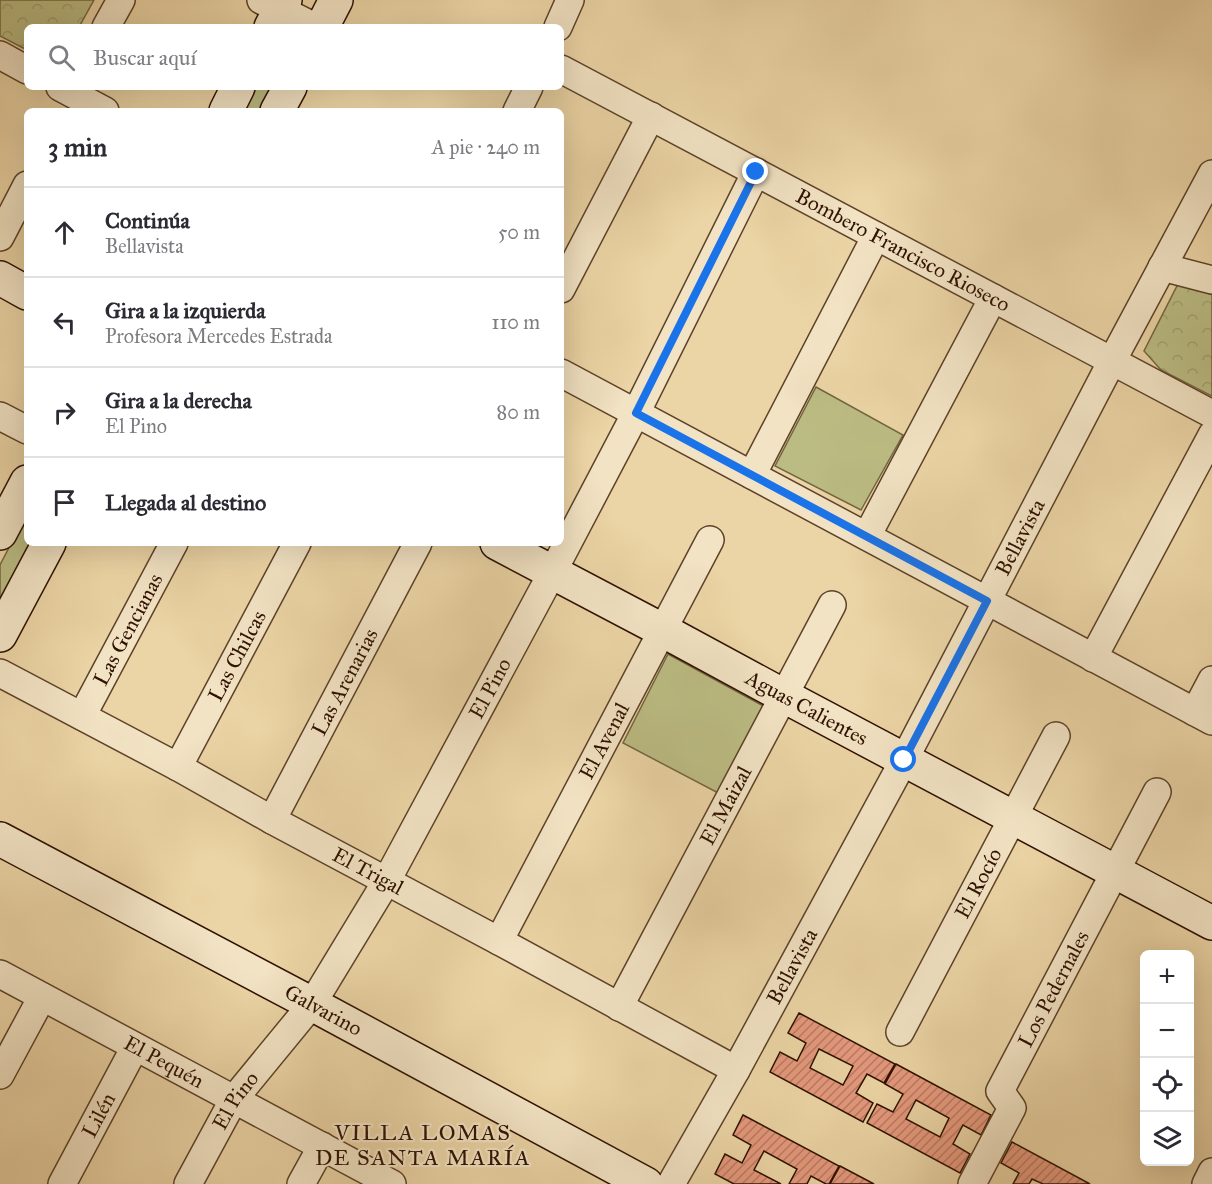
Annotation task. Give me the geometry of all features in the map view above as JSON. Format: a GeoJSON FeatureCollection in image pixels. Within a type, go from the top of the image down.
{"type":"FeatureCollection","features":[{"type":"Feature","properties":{"kind":"street"},"geometry":{"type":"LineString","coordinates":[[108,24],[121,0]]}},
{"type":"Feature","properties":{"kind":"street"},"geometry":{"type":"LineString","coordinates":[[324,24],[336,0]]}},
{"type":"Feature","properties":{"kind":"street"},"geometry":{"type":"LineString","coordinates":[[559,24],[570,0]]}},
{"type":"Feature","properties":{"kind":"street"},"geometry":{"type":"LineString","coordinates":[[274,9],[308,24]]}},
{"type":"Feature","properties":{"kind":"street"},"geometry":{"type":"LineString","coordinates":[[0,56],[24,68]]}},
{"type":"Feature","properties":{"kind":"street","name":"Bombero Francisco Rioseco"},"geometry":{"type":"LineString","coordinates":[[564,71],[1212,414]]}},
{"type":"Feature","properties":{"kind":"street"},"geometry":{"type":"LineString","coordinates":[[70,90],[100,108]]}},
{"type":"Feature","properties":{"kind":"street"},"geometry":{"type":"LineString","coordinates":[[228,108],[236,90]]}},
{"type":"Feature","properties":{"kind":"street"},"geometry":{"type":"LineString","coordinates":[[280,108],[288,90]]}},
{"type":"Feature","properties":{"kind":"street"},"geometry":{"type":"LineString","coordinates":[[518,108],[528,90]]}},
{"type":"Feature","properties":{"kind":"street"},"geometry":{"type":"LineString","coordinates":[[564,283],[651,116]]}},
{"type":"Feature","properties":{"kind":"street","name":"El Pino"},"geometry":{"type":"LineString","coordinates":[[188,1184],[234,1099],[312,1004],[386,882],[636,413],[756,172]]}},
{"type":"Feature","properties":{"kind":"street","name":"Bellavista"},"geometry":{"type":"LineString","coordinates":[[671,1184],[736,1070],[904,760],[1212,174]]}},
{"type":"Feature","properties":{"kind":"street"},"geometry":{"type":"LineString","coordinates":[[0,237],[24,192]]}},
{"type":"Feature","properties":{"kind":"street"},"geometry":{"type":"LineString","coordinates":[[752,475],[876,236]]}},
{"type":"Feature","properties":{"kind":"street"},"geometry":{"type":"LineString","coordinates":[[1162,267],[1212,280]]}},
{"type":"Feature","properties":{"kind":"street"},"geometry":{"type":"LineString","coordinates":[[0,278],[24,291]]}},
{"type":"Feature","properties":{"kind":"street"},"geometry":{"type":"LineString","coordinates":[[867,537],[993,298]]}},
{"type":"Feature","properties":{"kind":"street"},"geometry":{"type":"LineString","coordinates":[[564,375],[1203,716],[1212,680]]}},
{"type":"Feature","properties":{"kind":"street"},"geometry":{"type":"LineString","coordinates":[[0,416],[24,428]]}},
{"type":"Feature","properties":{"kind":"street"},"geometry":{"type":"LineString","coordinates":[[1093,658],[1212,435]]}},
{"type":"Feature","properties":{"kind":"street"},"geometry":{"type":"LineString","coordinates":[[0,533],[24,488]]}},
{"type":"Feature","properties":{"kind":"street","name":"El Avenal"},"geometry":{"type":"LineString","coordinates":[[499,941],[710,540]]}},
{"type":"Feature","properties":{"kind":"street"},"geometry":{"type":"LineString","coordinates":[[0,635],[47,546]]}},
{"type":"Feature","properties":{"kind":"street","name":"Las Gencianas"},"geometry":{"type":"LineString","coordinates":[[82,716],[172,546]]}},
{"type":"Feature","properties":{"kind":"street","name":"Las Chilcas"},"geometry":{"type":"LineString","coordinates":[[178,767],[295,546]]}},
{"type":"Feature","properties":{"kind":"street","name":"Las Arenarias"},"geometry":{"type":"LineString","coordinates":[[272,820],[416,546]]}},
{"type":"Feature","properties":{"kind":"street","name":"Aguas Calientes"},"geometry":{"type":"LineString","coordinates":[[502,546],[1212,923]]}},
{"type":"Feature","properties":{"kind":"street","name":"El Maizal"},"geometry":{"type":"LineString","coordinates":[[619,1007],[832,605]]}},
{"type":"Feature","properties":{"kind":"street","name":"El Trigal"},"geometry":{"type":"LineString","coordinates":[[0,674],[178,767],[386,882],[736,1070]]}},
{"type":"Feature","properties":{"kind":"street","name":"El Rocío"},"geometry":{"type":"LineString","coordinates":[[900,1032],[1056,736]]}},
{"type":"Feature","properties":{"kind":"street","name":"Los Pedernales"},"geometry":{"type":"LineString","coordinates":[[972,1184],[1012,1108],[1000,1091],[1157,792]]}},
{"type":"Feature","properties":{"kind":"street","name":"Galvarino"},"geometry":{"type":"LineString","coordinates":[[0,839],[646,1184]]}},
{"type":"Feature","properties":{"kind":"street","name":"El Pequén"},"geometry":{"type":"LineString","coordinates":[[0,974],[392,1184]]}},
{"type":"Feature","properties":{"kind":"street"},"geometry":{"type":"LineString","coordinates":[[0,1075],[42,997]]}},
{"type":"Feature","properties":{"kind":"street","name":"Lilén"},"geometry":{"type":"LineString","coordinates":[[62,1184],[135,1047]]}},
{"type":"Feature","properties":{"kind":"street"},"geometry":{"type":"LineString","coordinates":[[301,1184],[322,1146]]}},
{"type":"Feature","properties":{"kind":"street"},"geometry":{"type":"LineString","coordinates":[[1206,1184],[1212,1172]]}},
{"type":"Feature","properties":{"kind":"green space"},"geometry":{"type":"Polygon","coordinates":[[[0,0],[94,0],[81,24],[24,24],[24,48],[0,36],[0,0]]]}},
{"type":"Feature","properties":{"kind":"green space"},"geometry":{"type":"Polygon","coordinates":[[[252,90],[271,90],[262,108],[243,108],[252,90]]]}},
{"type":"Feature","properties":{"kind":"green space"},"geometry":{"type":"Polygon","coordinates":[[[1178,284],[1212,293],[1212,396],[1161,370],[1144,351],[1178,284]]]}},
{"type":"Feature","properties":{"kind":"green space"},"geometry":{"type":"Polygon","coordinates":[[[816,387],[903,435],[861,510],[775,466],[816,387]]]}},
{"type":"Feature","properties":{"kind":"green space"},"geometry":{"type":"Polygon","coordinates":[[[24,519],[24,546],[30,546],[0,601],[0,565],[24,519]]]}},
{"type":"Feature","properties":{"kind":"green space"},"geometry":{"type":"Polygon","coordinates":[[[668,654],[769,709],[722,795],[623,743],[668,654]]]}},
{"type":"Feature","properties":{"kind":"building"},"geometry":{"type":"Polygon","coordinates":[[[799,1013],[895,1064],[884,1083],[867,1074],[856,1093],[873,1103],[863,1122],[770,1072],[780,1052],[797,1061],[806,1043],[788,1033],[799,1013]],[[819,1049],[810,1068],[843,1085],[853,1066],[819,1049]]]}},
{"type":"Feature","properties":{"kind":"building"},"geometry":{"type":"Polygon","coordinates":[[[896,1064],[991,1115],[981,1135],[963,1125],[953,1144],[970,1154],[960,1173],[867,1123],[877,1104],[893,1112],[903,1094],[885,1084],[896,1064]],[[916,1100],[906,1119],[940,1137],[949,1118],[916,1100]]]}},
{"type":"Feature","properties":{"kind":"building"},"geometry":{"type":"Polygon","coordinates":[[[743,1115],[839,1166],[829,1184],[811,1176],[807,1184],[789,1184],[797,1169],[764,1151],[754,1170],[781,1184],[734,1184],[715,1174],[725,1154],[742,1163],[751,1145],[733,1135],[743,1115]]]}},
{"type":"Feature","properties":{"kind":"building"},"geometry":{"type":"Polygon","coordinates":[[[1012,1142],[1090,1184],[1043,1184],[1032,1179],[1029,1184],[1013,1184],[1019,1173],[1001,1163],[1012,1142]]]}},
{"type":"Feature","properties":{"kind":"building"},"geometry":{"type":"Polygon","coordinates":[[[840,1166],[874,1184],[830,1184],[840,1166]]]}},
{"type":"Feature","properties":{"kind":"district","name":"VILLA LOMAS DE SANTA MARÍA"},"geometry":{"type":"Point","coordinates":[423,1144]}},
{"type":"Feature","properties":{"kind":"route"},"geometry":{"type":"LineString","coordinates":[[756,172],[636,413],[987,601],[904,760]]}}]}
